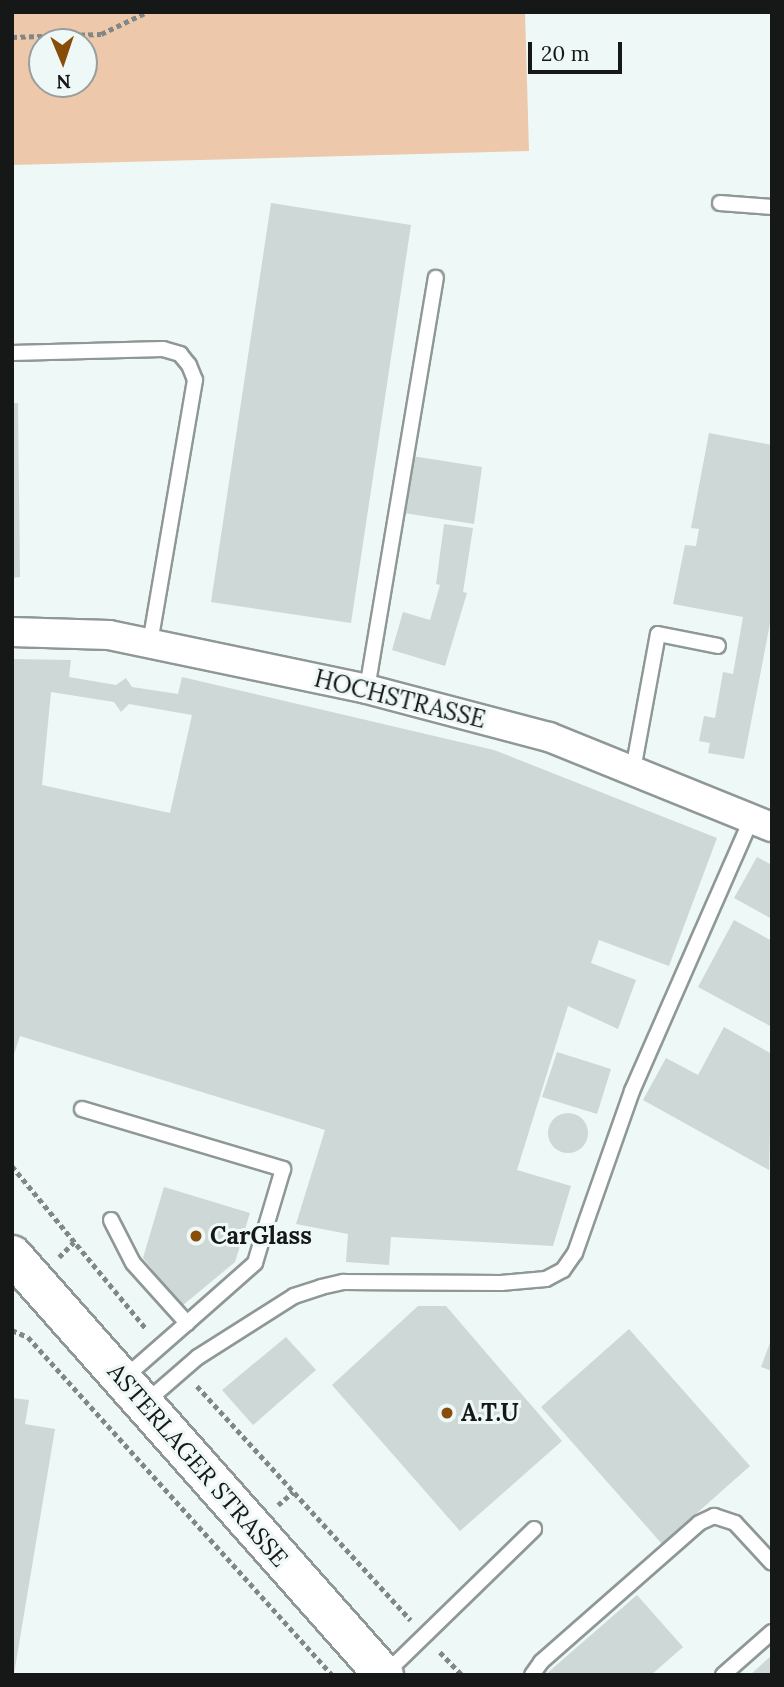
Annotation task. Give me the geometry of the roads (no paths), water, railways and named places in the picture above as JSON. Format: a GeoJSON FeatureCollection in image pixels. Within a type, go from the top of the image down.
{"type":"FeatureCollection","features":[{"type":"Feature","properties":{"kind":"main road","name":"ASTERLAGER STRASSE"},"geometry":{"type":"LineString","coordinates":[[12,1255],[384,1675]]}},
{"type":"Feature","properties":{"kind":"street","name":"HOCHSTRASSE"},"geometry":{"type":"LineString","coordinates":[[12,632],[109,635],[367,689],[549,737],[762,823]]}},
{"type":"Feature","properties":{"kind":"lane"},"geometry":{"type":"LineString","coordinates":[[720,203],[772,207]]}},
{"type":"Feature","properties":{"kind":"lane"},"geometry":{"type":"LineString","coordinates":[[367,689],[436,278]]}},
{"type":"Feature","properties":{"kind":"lane"},"geometry":{"type":"LineString","coordinates":[[12,353],[163,349],[180,354],[189,365],[195,380],[150,643]]}},
{"type":"Feature","properties":{"kind":"lane"},"geometry":{"type":"LineString","coordinates":[[633,770],[658,634],[718,646]]}},
{"type":"Feature","properties":{"kind":"lane"},"geometry":{"type":"LineString","coordinates":[[133,1392],[182,1370],[293,1296],[321,1287],[343,1282],[501,1283],[546,1279],[563,1270],[575,1254],[632,1091],[762,823]]}},
{"type":"Feature","properties":{"kind":"lane"},"geometry":{"type":"LineString","coordinates":[[82,1109],[283,1169],[255,1263],[160,1346],[133,1392]]}},
{"type":"Feature","properties":{"kind":"lane"},"geometry":{"type":"LineString","coordinates":[[111,1220],[133,1263],[187,1323]]}},
{"type":"Feature","properties":{"kind":"lane"},"geometry":{"type":"LineString","coordinates":[[532,1675],[541,1661],[699,1523],[714,1516],[735,1523],[772,1563]]}},
{"type":"Feature","properties":{"kind":"lane"},"geometry":{"type":"LineString","coordinates":[[384,1675],[534,1529]]}},
{"type":"Feature","properties":{"kind":"lane"},"geometry":{"type":"LineString","coordinates":[[723,1675],[767,1636]]}},
{"type":"Feature","properties":{"kind":"place","name":"CarGlass"},"geometry":{"type":"Point","coordinates":[196,1236]}},
{"type":"Feature","properties":{"kind":"place","name":"A.T.U"},"geometry":{"type":"Point","coordinates":[447,1413]}}]}
